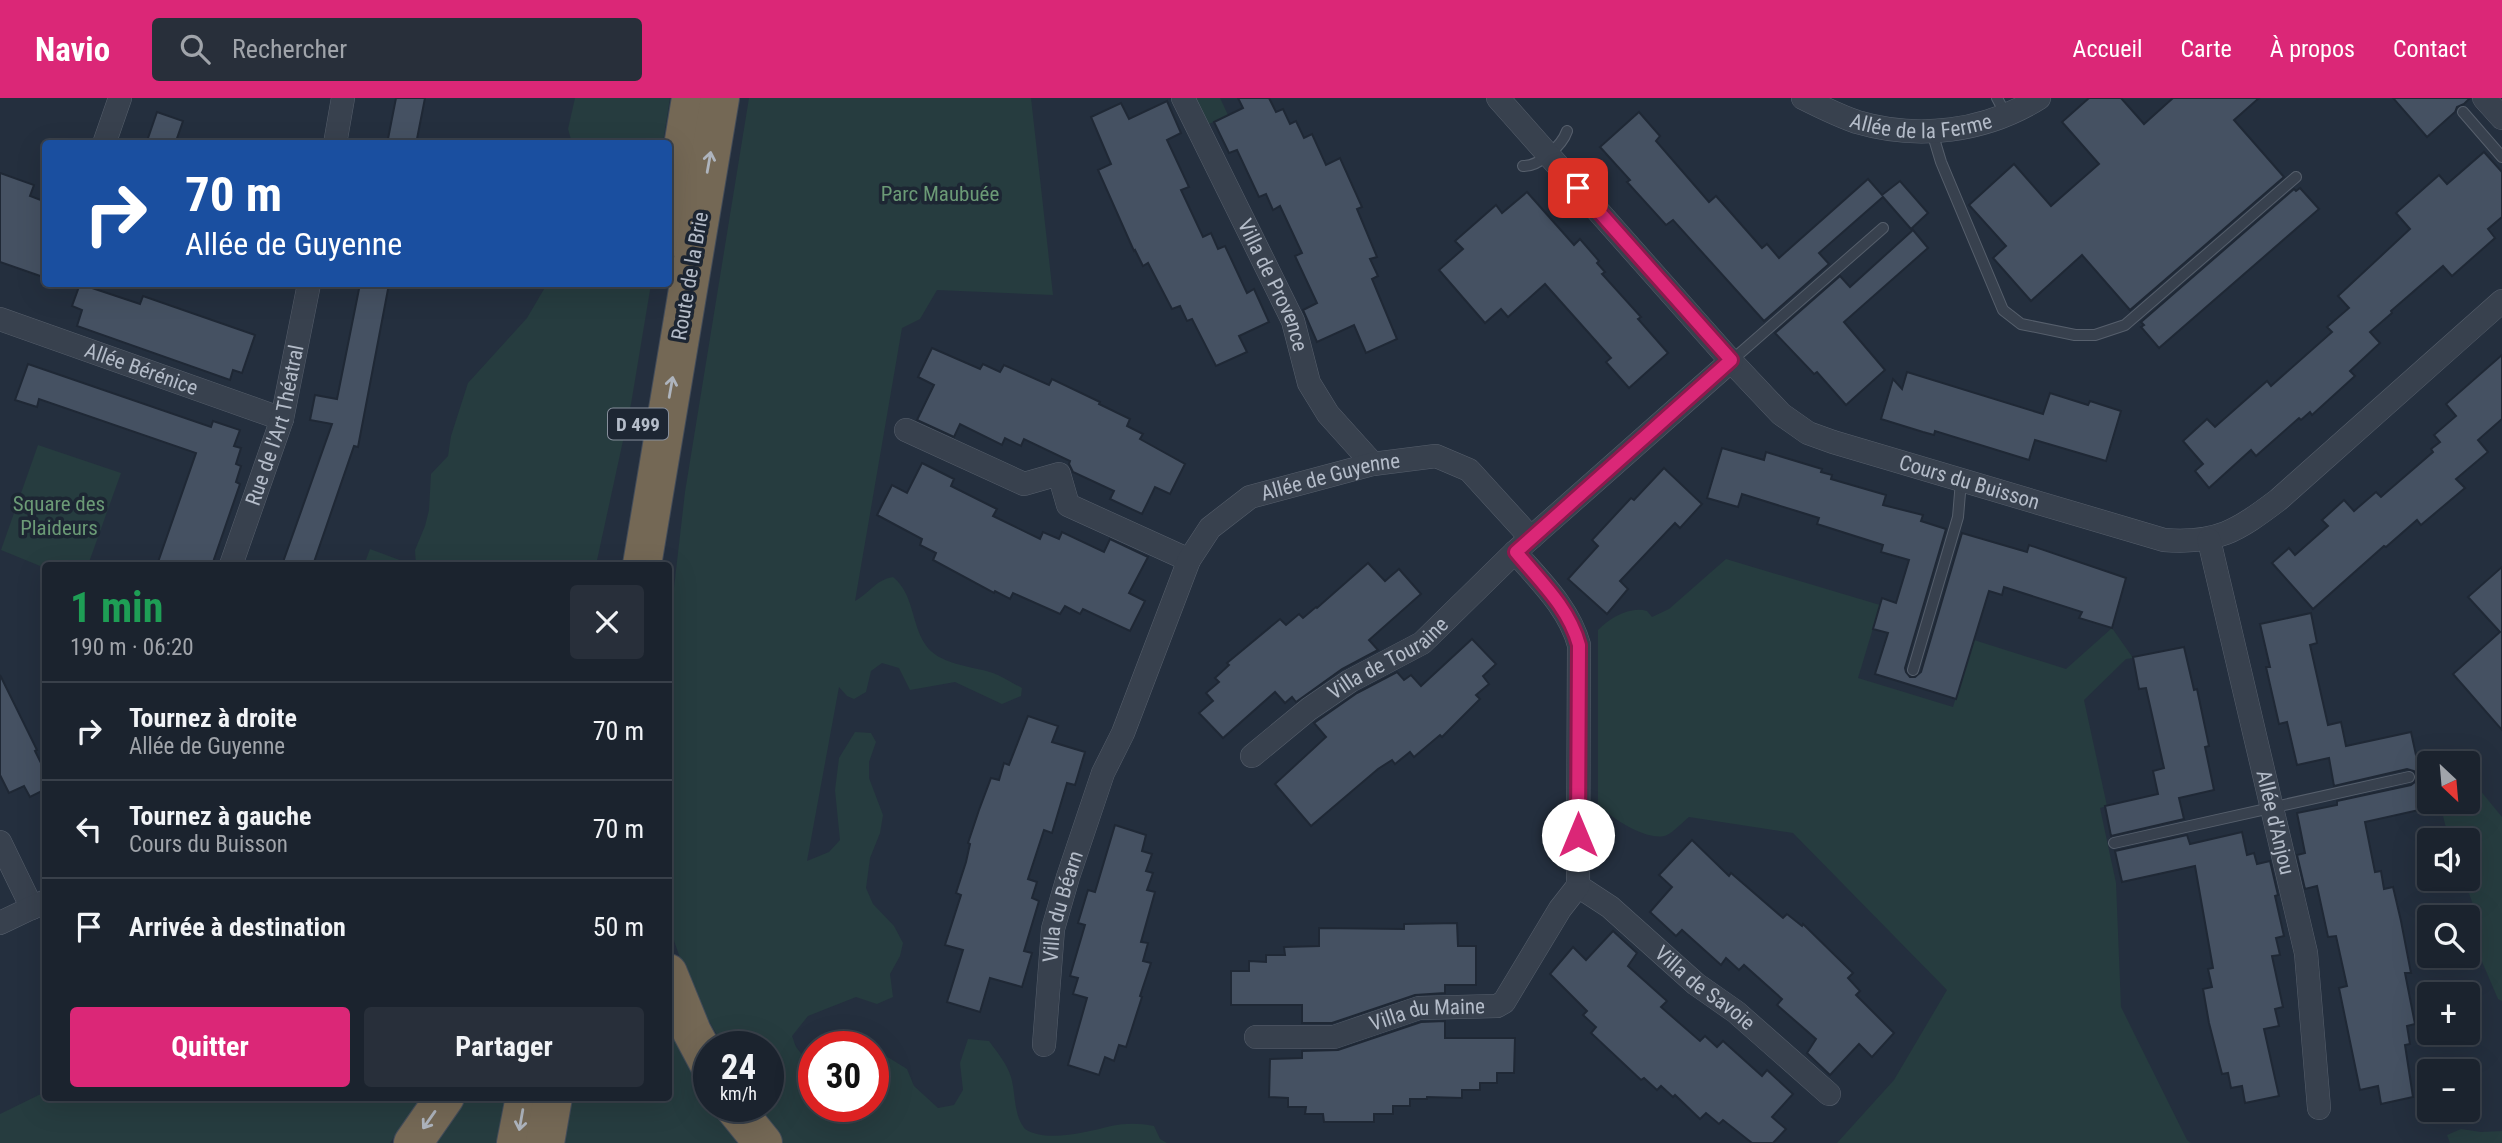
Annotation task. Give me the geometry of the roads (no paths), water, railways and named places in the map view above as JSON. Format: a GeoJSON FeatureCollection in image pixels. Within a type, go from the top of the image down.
{"type":"FeatureCollection","features":[{"type":"Feature","properties":{"kind":"highway","name":"Route de la Brie"},"geometry":{"type":"LineString","coordinates":[[672,214],[691,98]]}},
{"type":"Feature","properties":{"kind":"highway","name":"Route de la Brie"},"geometry":{"type":"LineString","coordinates":[[660,454],[720,98]]}},
{"type":"Feature","properties":{"kind":"highway","name":"Route de la Brie"},"geometry":{"type":"LineString","coordinates":[[615,562],[661,287]]}},
{"type":"Feature","properties":{"kind":"highway"},"geometry":{"type":"LineString","coordinates":[[642,562],[660,454]]}},
{"type":"Feature","properties":{"kind":"highway"},"geometry":{"type":"LineString","coordinates":[[659,562],[666,514],[660,454]]}},
{"type":"Feature","properties":{"kind":"highway"},"geometry":{"type":"LineString","coordinates":[[672,982],[693,1032]]}},
{"type":"Feature","properties":{"kind":"highway"},"geometry":{"type":"LineString","coordinates":[[413,1143],[441,1101]]}},
{"type":"Feature","properties":{"kind":"highway"},"geometry":{"type":"LineString","coordinates":[[516,1143],[524,1101]]}},
{"type":"Feature","properties":{"kind":"highway"},"geometry":{"type":"LineString","coordinates":[[545,1143],[552,1101]]}},
{"type":"Feature","properties":{"kind":"street"},"geometry":{"type":"LineString","coordinates":[[105,140],[120,98]]}},
{"type":"Feature","properties":{"kind":"street"},"geometry":{"type":"LineString","coordinates":[[336,140],[344,98]]}},
{"type":"Feature","properties":{"kind":"street","name":"Villa de Provence"},"geometry":{"type":"LineString","coordinates":[[1183,98],[1293,321],[1310,383],[1328,414],[1373,464]]}},
{"type":"Feature","properties":{"kind":"street","name":"Cours du Buisson"},"geometry":{"type":"LineString","coordinates":[[1498,98],[1731,360],[1781,414],[1808,433],[2152,537],[2185,542],[2209,540],[2254,519],[2502,301]]}},
{"type":"Feature","properties":{"kind":"street","name":"Allée de la Ferme"},"geometry":{"type":"LineString","coordinates":[[1803,98],[1857,122],[1907,131],[1933,132],[1964,128],[2001,106],[2039,98]]}},
{"type":"Feature","properties":{"kind":"street"},"geometry":{"type":"LineString","coordinates":[[2484,98],[2502,118]]}},
{"type":"Feature","properties":{"kind":"street","name":"Rue de l'Art Théatral"},"geometry":{"type":"LineString","coordinates":[[232,562],[282,419],[308,287]]}},
{"type":"Feature","properties":{"kind":"street","name":"Allée Bérénice"},"geometry":{"type":"LineString","coordinates":[[0,319],[282,419]]}},
{"type":"Feature","properties":{"kind":"street"},"geometry":{"type":"LineString","coordinates":[[1523,545],[1731,360]]}},
{"type":"Feature","properties":{"kind":"street"},"geometry":{"type":"LineString","coordinates":[[906,430],[1024,484],[1059,474],[1068,505],[1189,559]]}},
{"type":"Feature","properties":{"kind":"street","name":"Allée de Guyenne"},"geometry":{"type":"LineString","coordinates":[[1103,773],[1123,733],[1189,559],[1210,528],[1250,497],[1373,464],[1436,456],[1469,470],[1523,545],[1574,627],[1579,645],[1578,886]]}},
{"type":"Feature","properties":{"kind":"street","name":"Allée d'Anjou"},"geometry":{"type":"LineString","coordinates":[[2209,540],[2305,953],[2319,1108]]}},
{"type":"Feature","properties":{"kind":"street","name":"Villa de Touraine"},"geometry":{"type":"LineString","coordinates":[[1252,756],[1309,709],[1350,681],[1422,643],[1523,545]]}},
{"type":"Feature","properties":{"kind":"street","name":"Villa du Béarn"},"geometry":{"type":"LineString","coordinates":[[1044,1045],[1053,929],[1103,773]]}},
{"type":"Feature","properties":{"kind":"street"},"geometry":{"type":"LineString","coordinates":[[0,842],[39,904],[0,923]]}},
{"type":"Feature","properties":{"kind":"street","name":"Villa du Maine"},"geometry":{"type":"LineString","coordinates":[[1256,1037],[1334,1037],[1419,1008],[1497,1006],[1504,1002],[1560,909],[1578,886]]}},
{"type":"Feature","properties":{"kind":"street","name":"Villa de Savoie"},"geometry":{"type":"LineString","coordinates":[[1578,886],[1610,907],[1696,984],[1736,1012],[1829,1094]]}},
{"type":"Feature","properties":{"kind":"lane"},"geometry":{"type":"LineString","coordinates":[[2463,112],[2502,157]]}},
{"type":"Feature","properties":{"kind":"lane"},"geometry":{"type":"LineString","coordinates":[[1523,166],[1530,166],[1547,154],[1565,137],[1567,131]]}},
{"type":"Feature","properties":{"kind":"lane"},"geometry":{"type":"LineString","coordinates":[[1933,132],[1941,162],[2003,310],[2021,324],[2075,335],[2095,335],[2125,325],[2296,177]]}},
{"type":"Feature","properties":{"kind":"lane"},"geometry":{"type":"LineString","coordinates":[[1731,360],[1883,228]]}},
{"type":"Feature","properties":{"kind":"lane"},"geometry":{"type":"LineString","coordinates":[[1913,670],[1958,517],[1961,481]]}},
{"type":"Feature","properties":{"kind":"lane"},"geometry":{"type":"LineString","coordinates":[[2113,843],[2409,777]]}},
{"type":"Feature","properties":{"kind":"park label","name":"Parc Maubuée"},"geometry":{"type":"Point","coordinates":[940,194]}},
{"type":"Feature","properties":{"kind":"park label","name":"Square des Plaideurs"},"geometry":{"type":"Point","coordinates":[59,516]}}]}
